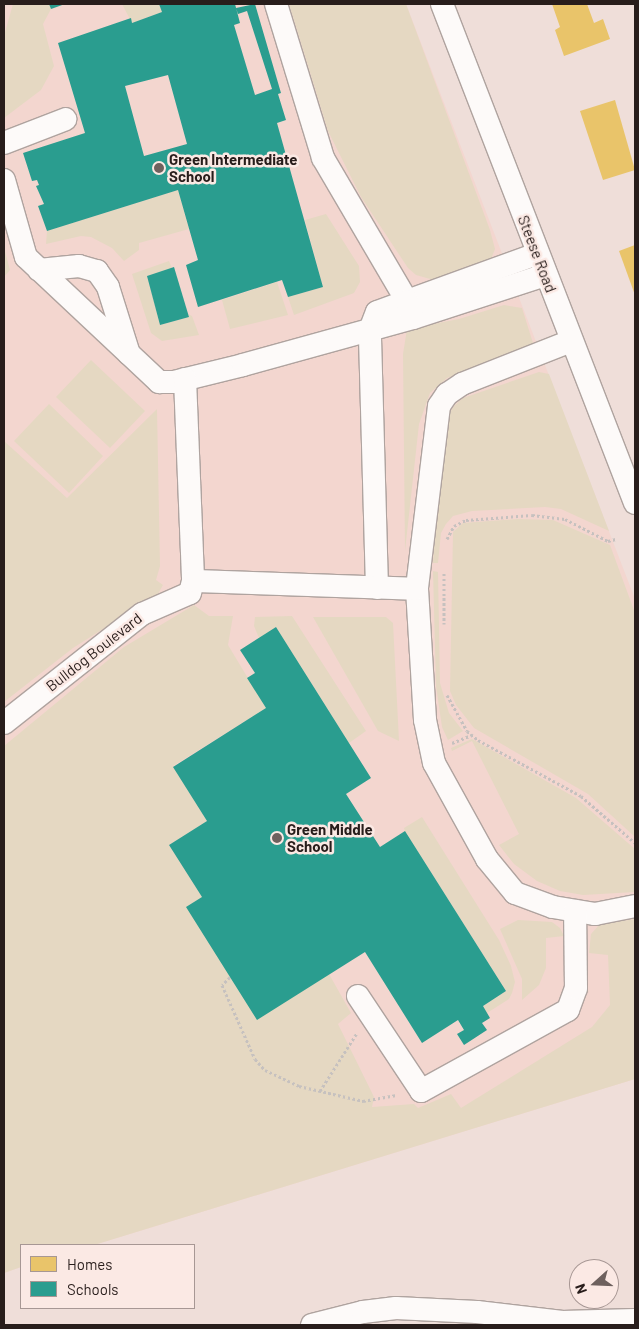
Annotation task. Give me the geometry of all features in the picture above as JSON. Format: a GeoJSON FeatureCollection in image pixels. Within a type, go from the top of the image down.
{"type":"FeatureCollection","features":[{"type":"Feature","properties":{"kind":"street"},"geometry":{"type":"LineString","coordinates":[[276,4],[323,158],[410,309]]}},
{"type":"Feature","properties":{"kind":"street","name":"Steese Road"},"geometry":{"type":"LineString","coordinates":[[442,4],[545,275],[635,503]]}},
{"type":"Feature","properties":{"kind":"street"},"geometry":{"type":"LineString","coordinates":[[4,143],[66,119]]}},
{"type":"Feature","properties":{"kind":"street"},"geometry":{"type":"LineString","coordinates":[[4,180],[26,257],[130,357],[159,382],[185,379],[376,328]]}},
{"type":"Feature","properties":{"kind":"street"},"geometry":{"type":"LineString","coordinates":[[410,309],[537,254]]}},
{"type":"Feature","properties":{"kind":"street"},"geometry":{"type":"LineString","coordinates":[[39,270],[79,266],[97,270],[108,287],[130,357]]}},
{"type":"Feature","properties":{"kind":"street"},"geometry":{"type":"LineString","coordinates":[[377,588],[377,312],[410,309],[545,275]]}},
{"type":"Feature","properties":{"kind":"street"},"geometry":{"type":"LineString","coordinates":[[571,341],[462,384],[447,394],[439,406],[417,589],[425,720],[434,763],[487,860],[515,893],[553,907],[595,914],[635,906]]}},
{"type":"Feature","properties":{"kind":"street"},"geometry":{"type":"LineString","coordinates":[[185,379],[192,587],[417,589]]}},
{"type":"Feature","properties":{"kind":"street","name":"Bulldog Boulevard"},"geometry":{"type":"LineString","coordinates":[[4,723],[142,614],[192,587]]}},
{"type":"Feature","properties":{"kind":"street"},"geometry":{"type":"LineString","coordinates":[[364,1004],[421,1091],[568,1010],[576,988],[575,911]]}},
{"type":"Feature","properties":{"kind":"street"},"geometry":{"type":"LineString","coordinates":[[312,1325],[363,1312],[396,1308],[477,1312],[562,1322],[635,1320]]}},
{"type":"Feature","properties":{"kind":"path"},"geometry":{"type":"LineString","coordinates":[[446,546],[454,526],[466,520],[507,516],[565,519],[608,541],[616,539]]}},
{"type":"Feature","properties":{"kind":"path"},"geometry":{"type":"LineString","coordinates":[[444,566],[444,626]]}},
{"type":"Feature","properties":{"kind":"path"},"geometry":{"type":"LineString","coordinates":[[445,690],[467,731],[478,740],[581,796],[635,843]]}},
{"type":"Feature","properties":{"kind":"path"},"geometry":{"type":"LineString","coordinates":[[230,977],[222,985],[255,1059],[277,1078],[363,1101],[421,1091]]}},
{"type":"Feature","properties":{"kind":"path"},"geometry":{"type":"LineString","coordinates":[[320,1091],[364,1004]]}},
{"type":"Feature","properties":{"kind":"shaded area"},"geometry":{"type":"Polygon","coordinates":[[[4,4],[406,4],[635,599],[635,1079],[97,1244],[20,1244],[20,1267],[4,1273],[4,4]]]}},
{"type":"Feature","properties":{"kind":"shaded area"},"geometry":{"type":"Polygon","coordinates":[[[13,4],[49,4],[51,9],[43,24],[54,66],[41,90],[4,118],[4,36],[13,4]]]}},
{"type":"Feature","properties":{"kind":"shaded area"},"geometry":{"type":"Polygon","coordinates":[[[122,4],[159,4],[162,12],[132,23],[122,4]]]}},
{"type":"Feature","properties":{"kind":"shaded area"},"geometry":{"type":"Polygon","coordinates":[[[289,4],[406,4],[490,230],[495,249],[491,259],[441,282],[416,275],[408,268],[361,197],[328,131],[289,4]]]}},
{"type":"Feature","properties":{"kind":"shaded area"},"geometry":{"type":"Polygon","coordinates":[[[178,190],[189,229],[139,243],[139,250],[124,261],[112,248],[91,237],[81,236],[46,244],[47,231],[178,190]]]}},
{"type":"Feature","properties":{"kind":"shaded area"},"geometry":{"type":"Polygon","coordinates":[[[326,214],[359,266],[360,282],[354,293],[294,315],[288,297],[323,287],[305,220],[326,214]]]}},
{"type":"Feature","properties":{"kind":"shaded area"},"geometry":{"type":"Polygon","coordinates":[[[4,248],[10,270],[4,277],[4,248]]]}},
{"type":"Feature","properties":{"kind":"shaded area"},"geometry":{"type":"Polygon","coordinates":[[[169,261],[172,268],[147,276],[160,325],[189,317],[188,314],[192,316],[199,335],[162,341],[151,333],[132,274],[169,261]]]}},
{"type":"Feature","properties":{"kind":"shaded area"},"geometry":{"type":"Polygon","coordinates":[[[277,282],[288,315],[230,329],[222,300],[277,282]]]}},
{"type":"Feature","properties":{"kind":"shaded area"},"geometry":{"type":"Polygon","coordinates":[[[504,305],[522,308],[533,343],[525,349],[447,378],[430,393],[419,424],[405,551],[403,354],[407,329],[459,319],[504,305]]]}},
{"type":"Feature","properties":{"kind":"shaded area"},"geometry":{"type":"Polygon","coordinates":[[[91,360],[145,411],[110,448],[56,397],[91,360]]]}},
{"type":"Feature","properties":{"kind":"shaded area"},"geometry":{"type":"Polygon","coordinates":[[[539,372],[549,374],[609,531],[561,509],[545,507],[472,511],[453,516],[446,524],[441,533],[438,563],[433,563],[439,474],[449,414],[454,406],[463,398],[539,372]]]}},
{"type":"Feature","properties":{"kind":"shaded area"},"geometry":{"type":"Polygon","coordinates":[[[49,404],[103,456],[69,493],[14,441],[49,404]]]}},
{"type":"Feature","properties":{"kind":"shaded area"},"geometry":{"type":"Polygon","coordinates":[[[157,409],[160,566],[156,580],[163,585],[158,594],[73,648],[4,702],[4,441],[67,498],[157,409]]]}},
{"type":"Feature","properties":{"kind":"shaded area"},"geometry":{"type":"Polygon","coordinates":[[[518,519],[553,520],[610,545],[635,613],[635,837],[588,794],[474,728],[456,705],[450,691],[453,532],[463,523],[518,519]]]}},
{"type":"Feature","properties":{"kind":"shaded area"},"geometry":{"type":"Polygon","coordinates":[[[433,571],[438,572],[440,683],[449,713],[463,731],[448,740],[442,727],[436,686],[433,571]]]}},
{"type":"Feature","properties":{"kind":"shaded area"},"geometry":{"type":"Polygon","coordinates":[[[194,605],[209,616],[233,616],[228,645],[266,708],[173,766],[207,821],[169,845],[202,897],[329,974],[351,1013],[338,1024],[374,1097],[372,1107],[414,1104],[418,1108],[451,1094],[461,1108],[592,1027],[610,1005],[608,955],[589,953],[591,934],[600,924],[635,919],[635,1079],[97,1244],[20,1244],[20,1267],[4,1273],[4,746],[124,647],[194,605]]]}},
{"type":"Feature","properties":{"kind":"shaded area"},"geometry":{"type":"Polygon","coordinates":[[[292,616],[366,731],[349,743],[276,627],[259,638],[254,626],[255,617],[292,616]]]}},
{"type":"Feature","properties":{"kind":"shaded area"},"geometry":{"type":"Polygon","coordinates":[[[313,617],[386,617],[393,623],[399,741],[378,731],[313,617]]]}},
{"type":"Feature","properties":{"kind":"shaded area"},"geometry":{"type":"Polygon","coordinates":[[[472,739],[576,798],[635,849],[635,892],[583,895],[560,891],[537,881],[514,864],[499,845],[519,834],[472,741],[452,751],[451,748],[472,739]]]}},
{"type":"Feature","properties":{"kind":"shaded area"},"geometry":{"type":"Polygon","coordinates":[[[422,817],[499,940],[511,966],[515,982],[509,999],[487,1013],[483,1006],[506,991],[405,831],[404,828],[422,817]]]}},
{"type":"Feature","properties":{"kind":"shaded area"},"geometry":{"type":"Polygon","coordinates":[[[518,920],[552,922],[560,928],[564,936],[546,938],[546,968],[539,985],[522,1000],[522,979],[500,929],[518,920]]]}},
{"type":"Feature","properties":{"kind":"building: Homes"},"geometry":{"type":"Polygon","coordinates":[[[552,4],[587,4],[594,23],[603,19],[610,39],[564,56],[555,30],[560,27],[552,4]]]}},
{"type":"Feature","properties":{"kind":"building: Homes"},"geometry":{"type":"Polygon","coordinates":[[[615,100],[635,170],[603,180],[580,111],[615,100]]]}},
{"type":"Feature","properties":{"kind":"building: Homes"},"geometry":{"type":"Polygon","coordinates":[[[635,245],[635,295],[619,251],[635,245]]]}},
{"type":"Feature","properties":{"kind":"building: Schools"},"geometry":{"type":"Polygon","coordinates":[[[49,4],[65,4],[51,9],[49,4]]]}},
{"type":"Feature","properties":{"kind":"building: Schools","name":"Green Intermediate School"},"geometry":{"type":"Polygon","coordinates":[[[159,4],[235,4],[236,8],[255,4],[281,93],[278,94],[286,120],[277,123],[323,287],[288,297],[282,280],[198,307],[186,265],[198,260],[178,190],[47,231],[38,206],[44,204],[36,186],[39,185],[37,180],[32,181],[23,153],[85,133],[58,43],[131,18],[132,23],[162,12],[159,4]],[[236,9],[240,23],[234,25],[255,95],[272,89],[247,11],[238,14],[236,9]],[[168,75],[125,86],[144,156],[187,144],[168,75]]]}},
{"type":"Feature","properties":{"kind":"building: Schools"},"geometry":{"type":"Polygon","coordinates":[[[174,267],[189,317],[160,325],[147,276],[174,267]]]}},
{"type":"Feature","properties":{"kind":"building: Schools","name":"Green Middle School"},"geometry":{"type":"Polygon","coordinates":[[[276,627],[371,778],[346,794],[380,847],[405,831],[506,991],[483,1006],[490,1018],[482,1023],[487,1030],[464,1045],[457,1034],[464,1030],[458,1020],[422,1043],[365,952],[257,1020],[186,907],[202,897],[169,845],[207,821],[173,767],[266,708],[247,678],[255,673],[240,650],[276,627]]]}},
{"type":"Feature","properties":{"kind":"place","name":"Green Intermediate School"},"geometry":{"type":"Point","coordinates":[159,168]}},
{"type":"Feature","properties":{"kind":"place","name":"Green Middle School"},"geometry":{"type":"Point","coordinates":[277,838]}}]}
